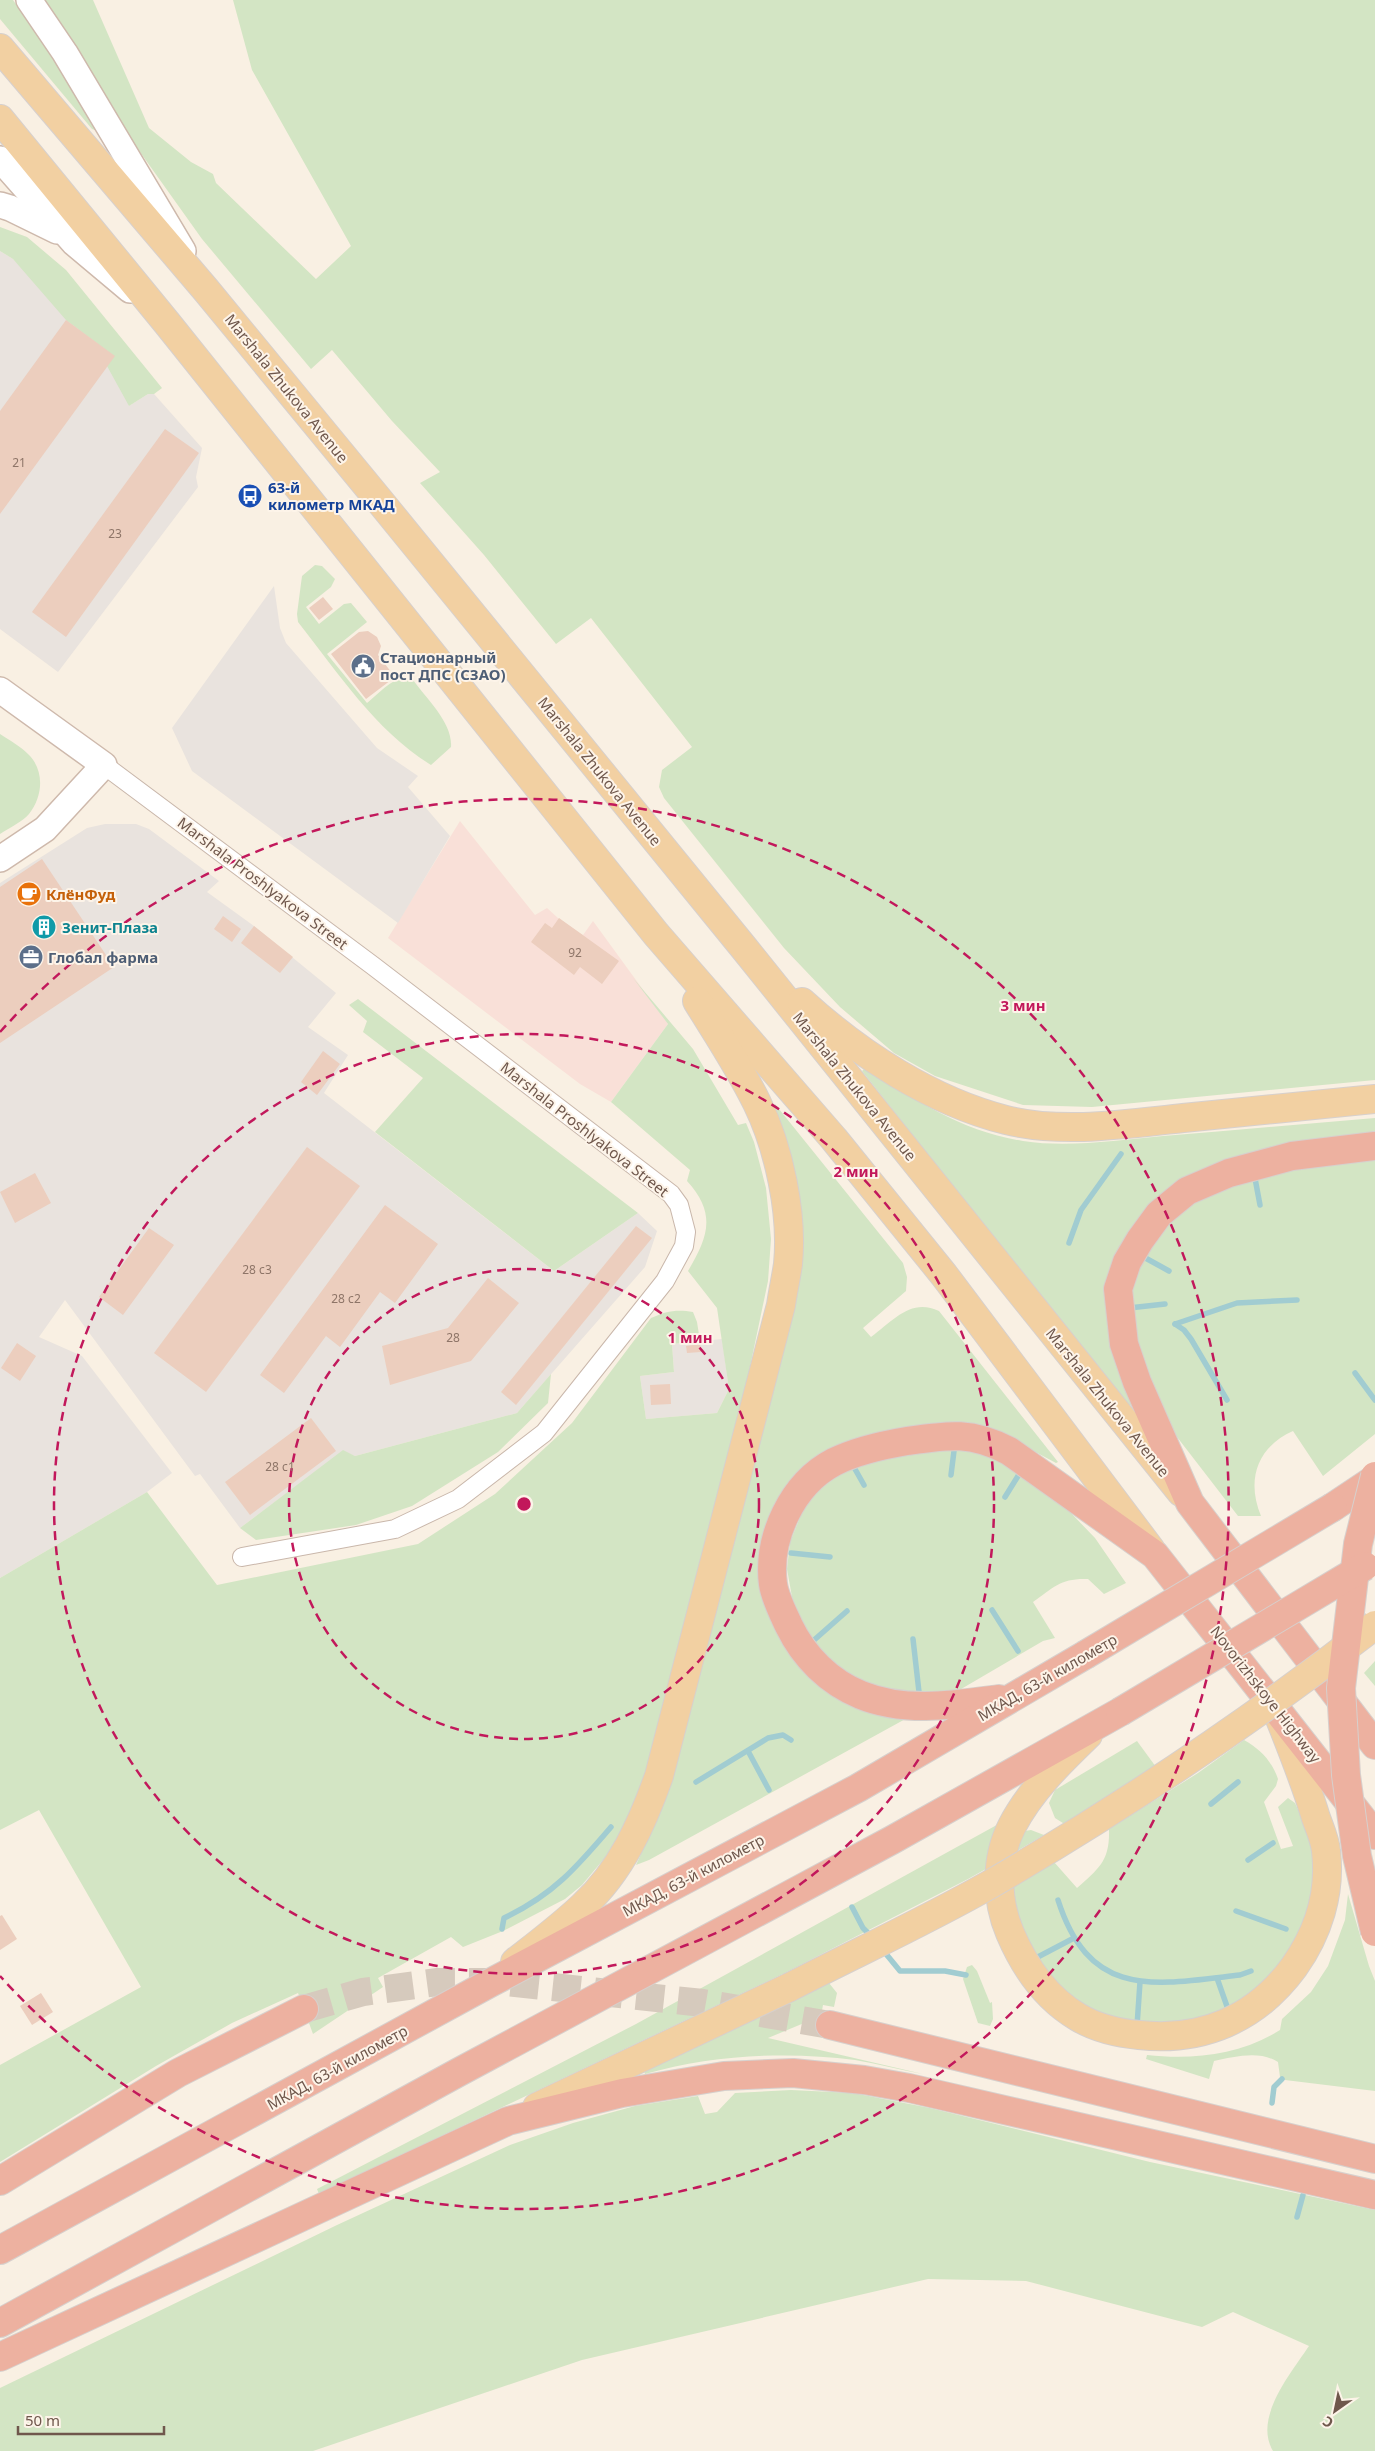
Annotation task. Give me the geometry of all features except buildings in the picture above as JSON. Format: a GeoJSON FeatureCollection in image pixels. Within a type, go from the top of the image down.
{"type":"FeatureCollection","features":[{"type":"Feature","properties":{"kind":"highway"},"geometry":{"type":"LineString","coordinates":[[1375,1146],[1292,1156],[1229,1173],[1187,1191],[1159,1214],[1126,1262],[1118,1289],[1124,1344],[1137,1382],[1190,1503],[1375,1745]]}},
{"type":"Feature","properties":{"kind":"highway","name":"Novorizhskoye Highway"},"geometry":{"type":"LineString","coordinates":[[1010,1698],[952,1705],[914,1707],[882,1701],[846,1688],[824,1672],[807,1656],[795,1638],[779,1606],[773,1585],[772,1566],[776,1543],[788,1509],[796,1496],[808,1483],[834,1462],[891,1444],[935,1437],[967,1435],[989,1440],[1009,1451],[1155,1555],[1274,1703],[1375,1835]]}},
{"type":"Feature","properties":{"kind":"highway","name":"МКАД, 63-й километр"},"geometry":{"type":"LineString","coordinates":[[0,2250],[490,1983],[858,1788],[1333,1507],[1375,1478]]}},
{"type":"Feature","properties":{"kind":"highway"},"geometry":{"type":"LineString","coordinates":[[1375,1478],[1358,1544],[1341,1688],[1346,1775],[1356,1847],[1375,1932]]}},
{"type":"Feature","properties":{"kind":"highway"},"geometry":{"type":"LineString","coordinates":[[0,2323],[459,2072],[892,1840],[1109,1719],[1371,1562]]}},
{"type":"Feature","properties":{"kind":"highway"},"geometry":{"type":"LineString","coordinates":[[0,2181],[178,2073],[304,2009]]}},
{"type":"Feature","properties":{"kind":"highway"},"geometry":{"type":"LineString","coordinates":[[830,2025],[1375,2158]]}},
{"type":"Feature","properties":{"kind":"highway"},"geometry":{"type":"LineString","coordinates":[[0,2357],[508,2121],[622,2093],[698,2079],[793,2074],[864,2080],[909,2088],[1375,2195]]}},
{"type":"Feature","properties":{"kind":"main road"},"geometry":{"type":"LineString","coordinates":[[28,0],[65,53],[206,290]]}},
{"type":"Feature","properties":{"kind":"main road","name":"Marshala Zhukova Avenue"},"geometry":{"type":"LineString","coordinates":[[0,48],[206,290],[744,948],[1190,1503]]}},
{"type":"Feature","properties":{"kind":"main road"},"geometry":{"type":"LineString","coordinates":[[0,119],[168,323],[656,934],[834,1139],[944,1275],[1155,1555]]}},
{"type":"Feature","properties":{"kind":"main road"},"geometry":{"type":"LineString","coordinates":[[0,159],[74,242],[168,323]]}},
{"type":"Feature","properties":{"kind":"main road"},"geometry":{"type":"LineString","coordinates":[[0,206],[44,223],[74,242]]}},
{"type":"Feature","properties":{"kind":"main road","name":"Marshala Proshlyakova Street"},"geometry":{"type":"LineString","coordinates":[[0,690],[104,765]]}},
{"type":"Feature","properties":{"kind":"main road"},"geometry":{"type":"LineString","coordinates":[[0,859],[45,829],[104,765]]}},
{"type":"Feature","properties":{"kind":"main road"},"geometry":{"type":"LineString","coordinates":[[490,1983],[584,1905],[622,1858],[644,1818],[661,1766],[781,1305],[788,1262],[784,1194],[774,1148],[758,1104],[656,934]]}},
{"type":"Feature","properties":{"kind":"main road"},"geometry":{"type":"LineString","coordinates":[[744,948],[814,1013],[902,1076],[964,1107],[1008,1120],[1052,1126],[1109,1125],[1375,1098]]}},
{"type":"Feature","properties":{"kind":"main road"},"geometry":{"type":"LineString","coordinates":[[508,2121],[790,1987],[987,1886],[1120,1806],[1222,1739],[1375,1626]]}},
{"type":"Feature","properties":{"kind":"main road"},"geometry":{"type":"LineString","coordinates":[[1321,1676],[1375,1728]]}},
{"type":"Feature","properties":{"kind":"main road"},"geometry":{"type":"LineString","coordinates":[[1109,1719],[1063,1759],[1032,1794],[1011,1827],[998,1871],[1002,1915],[1019,1955],[1044,1990],[1078,2017],[1102,2028],[1128,2034],[1157,2037],[1187,2036],[1214,2029],[1240,2016],[1265,1999],[1286,1977],[1304,1953],[1318,1925],[1326,1891],[1326,1850],[1306,1787],[1274,1703]]}},
{"type":"Feature","properties":{"kind":"street","name":"Marshala Proshlyakova Street"},"geometry":{"type":"LineString","coordinates":[[104,765],[671,1194],[679,1205],[685,1220],[684,1246],[665,1281],[544,1433],[458,1499],[395,1529],[242,1557]]}},
{"type":"Feature","properties":{"kind":"shaded area"},"geometry":{"type":"Polygon","coordinates":[[[0,251],[13,259],[115,356],[129,406],[148,394],[154,394],[202,448],[196,477],[198,487],[58,672],[0,629],[0,251]]]}},
{"type":"Feature","properties":{"kind":"shaded area"},"geometry":{"type":"Polygon","coordinates":[[[274,586],[280,628],[286,643],[377,748],[418,776],[408,787],[450,836],[398,923],[192,771],[172,728],[274,586]]]}},
{"type":"Feature","properties":{"kind":"shaded area"},"geometry":{"type":"Polygon","coordinates":[[[460,821],[535,915],[547,908],[583,935],[593,921],[668,1024],[611,1102],[580,1084],[388,938],[460,821]]]}},
{"type":"Feature","properties":{"kind":"shaded area"},"geometry":{"type":"Polygon","coordinates":[[[105,824],[136,824],[149,829],[219,881],[207,892],[254,926],[336,993],[308,1027],[348,1055],[324,1093],[554,1271],[638,1213],[657,1231],[645,1267],[517,1413],[355,1456],[343,1451],[240,1528],[200,1474],[195,1476],[65,1300],[39,1337],[82,1356],[172,1473],[147,1492],[0,1578],[0,883],[87,828],[105,824]]]}},
{"type":"Feature","properties":{"kind":"shaded area"},"geometry":{"type":"Polygon","coordinates":[[[722,1339],[729,1389],[717,1413],[646,1419],[640,1376],[674,1372],[672,1344],[722,1339]]]}},
{"type":"Feature","properties":{"kind":"green space"},"geometry":{"type":"Polygon","coordinates":[[[0,0],[13,0],[55,60],[98,131],[92,129],[0,19],[0,0]]]}},
{"type":"Feature","properties":{"kind":"green space"},"geometry":{"type":"Polygon","coordinates":[[[39,0],[93,0],[149,128],[191,162],[213,174],[216,183],[316,279],[351,246],[252,70],[233,0],[1375,0],[1375,1080],[1092,1107],[1023,1105],[935,1076],[894,1053],[840,1007],[784,948],[664,798],[659,787],[662,770],[692,747],[591,618],[556,644],[484,555],[420,483],[440,472],[392,421],[332,350],[311,369],[202,239],[130,138],[39,0]]]}},
{"type":"Feature","properties":{"kind":"green space"},"geometry":{"type":"Polygon","coordinates":[[[0,227],[27,237],[66,270],[162,388],[129,406],[107,366],[114,356],[66,320],[13,259],[0,251],[0,227]]]}},
{"type":"Feature","properties":{"kind":"green space"},"geometry":{"type":"Polygon","coordinates":[[[315,565],[322,566],[335,579],[331,587],[306,607],[319,624],[344,604],[351,603],[367,622],[327,654],[367,703],[394,681],[400,679],[413,680],[443,720],[450,738],[451,747],[431,765],[411,751],[375,718],[343,681],[298,622],[297,614],[302,576],[315,565]]]}},
{"type":"Feature","properties":{"kind":"green space"},"geometry":{"type":"Polygon","coordinates":[[[0,734],[22,748],[33,760],[37,768],[40,784],[37,800],[29,814],[0,834],[0,734]]]}},
{"type":"Feature","properties":{"kind":"green space"},"geometry":{"type":"Polygon","coordinates":[[[633,978],[693,1049],[738,1125],[746,1123],[754,1142],[766,1188],[771,1239],[768,1281],[733,1448],[650,1765],[618,1842],[582,1885],[565,1899],[503,1931],[463,1947],[451,1937],[378,1978],[383,1987],[313,2034],[298,1993],[232,2023],[156,2066],[0,2162],[0,2065],[141,1987],[39,1810],[0,1830],[0,1578],[147,1492],[217,1585],[418,1544],[495,1494],[572,1423],[651,1318],[667,1312],[693,1312],[697,1322],[700,1341],[672,1344],[674,1372],[640,1376],[646,1419],[717,1413],[729,1389],[717,1308],[688,1271],[704,1236],[706,1215],[703,1204],[687,1181],[690,1170],[611,1102],[668,1024],[633,978]]]}},
{"type":"Feature","properties":{"kind":"green space"},"geometry":{"type":"Polygon","coordinates":[[[358,999],[638,1213],[554,1271],[375,1132],[423,1078],[363,1032],[367,1021],[349,1005],[358,999]]]}},
{"type":"Feature","properties":{"kind":"green space"},"geometry":{"type":"Polygon","coordinates":[[[867,1066],[921,1103],[960,1123],[1002,1137],[1023,1141],[1058,1144],[1093,1143],[1375,1118],[1375,1137],[1227,1165],[1125,1244],[1134,1402],[1128,1407],[862,1071],[867,1066]]]}},
{"type":"Feature","properties":{"kind":"green space"},"geometry":{"type":"Polygon","coordinates":[[[775,1104],[903,1263],[907,1277],[906,1291],[863,1328],[871,1337],[895,1318],[911,1309],[920,1307],[939,1311],[1058,1462],[1056,1463],[993,1429],[968,1425],[797,1474],[776,1627],[909,1717],[649,1860],[636,1865],[658,1816],[779,1364],[772,1107],[775,1104]]]}},
{"type":"Feature","properties":{"kind":"green space"},"geometry":{"type":"Polygon","coordinates":[[[1375,1156],[1375,1434],[1323,1476],[1293,1431],[1281,1438],[1263,1455],[1258,1466],[1255,1490],[1261,1516],[1238,1516],[1167,1424],[1148,1388],[1127,1303],[1147,1244],[1195,1198],[1294,1167],[1375,1156]]]}},
{"type":"Feature","properties":{"kind":"green space"},"geometry":{"type":"Polygon","coordinates":[[[551,1374],[548,1403],[498,1452],[412,1506],[356,1525],[256,1540],[240,1528],[343,1450],[355,1456],[517,1413],[551,1374]]]}},
{"type":"Feature","properties":{"kind":"green space"},"geometry":{"type":"Polygon","coordinates":[[[933,1447],[981,1448],[1040,1486],[1068,1510],[1095,1538],[1126,1583],[1104,1594],[1088,1579],[1071,1580],[1058,1585],[1033,1602],[1055,1638],[1043,1641],[956,1692],[908,1697],[845,1675],[823,1656],[802,1625],[792,1597],[787,1569],[790,1542],[803,1510],[817,1492],[841,1473],[867,1460],[933,1447]]]}},
{"type":"Feature","properties":{"kind":"green space"},"geometry":{"type":"Polygon","coordinates":[[[1375,1661],[1375,1686],[1364,1673],[1375,1661]]]}},
{"type":"Feature","properties":{"kind":"green space"},"geometry":{"type":"Polygon","coordinates":[[[1244,1740],[1265,1756],[1278,1779],[1276,1786],[1264,1802],[1281,1849],[1293,1846],[1278,1807],[1288,1798],[1295,1803],[1313,1850],[1315,1891],[1294,1947],[1275,1975],[1224,2014],[1144,2029],[1069,2003],[1020,1940],[1011,1886],[1054,1862],[1077,1888],[1102,1863],[1108,1849],[1109,1829],[1198,1773],[1244,1740]]]}},
{"type":"Feature","properties":{"kind":"green space"},"geometry":{"type":"Polygon","coordinates":[[[1137,1741],[1156,1767],[1066,1825],[1055,1818],[1049,1803],[1055,1790],[1137,1741]]]}},
{"type":"Feature","properties":{"kind":"green space"},"geometry":{"type":"Polygon","coordinates":[[[1004,1821],[993,1865],[968,1879],[783,1974],[319,2194],[317,2189],[636,2024],[1004,1821]]]}},
{"type":"Feature","properties":{"kind":"green space"},"geometry":{"type":"Polygon","coordinates":[[[1031,1830],[1044,1835],[1010,1855],[1019,1832],[1031,1830]]]}},
{"type":"Feature","properties":{"kind":"green space"},"geometry":{"type":"Polygon","coordinates":[[[1348,1894],[1375,1981],[1375,2091],[1285,2080],[1280,2077],[1278,2062],[1263,2056],[1255,2055],[1214,2061],[1209,2079],[1146,2059],[1147,2055],[1182,2057],[1216,2054],[1249,2045],[1280,2030],[1282,2019],[1311,1992],[1328,1966],[1345,1920],[1348,1894]]]}},
{"type":"Feature","properties":{"kind":"green space"},"geometry":{"type":"Polygon","coordinates":[[[972,1965],[977,1971],[990,2003],[992,2002],[993,2019],[990,2026],[978,2023],[963,1979],[967,1967],[972,1965]]]}},
{"type":"Feature","properties":{"kind":"green space"},"geometry":{"type":"Polygon","coordinates":[[[829,1983],[837,1993],[834,2007],[823,2005],[821,2016],[768,2038],[923,2074],[855,2060],[776,2055],[723,2059],[645,2074],[643,2068],[829,1983]]]}},
{"type":"Feature","properties":{"kind":"green space"},"geometry":{"type":"Polygon","coordinates":[[[791,2090],[853,2093],[930,2108],[1150,2162],[1375,2210],[1375,2451],[1273,2451],[1268,2438],[1271,2410],[1284,2382],[1309,2346],[1233,2312],[1202,2327],[1026,2281],[928,2279],[582,2360],[313,2451],[0,2451],[0,2388],[337,2225],[510,2145],[573,2123],[635,2106],[698,2096],[705,2114],[717,2112],[735,2093],[791,2090]]]}},
{"type":"Feature","properties":{"kind":"waterway"},"geometry":{"type":"LineString","coordinates":[[1069,1243],[1081,1210],[1121,1154]]}},
{"type":"Feature","properties":{"kind":"waterway"},"geometry":{"type":"LineString","coordinates":[[1254,1173],[1260,1205]]}},
{"type":"Feature","properties":{"kind":"waterway"},"geometry":{"type":"LineString","coordinates":[[1140,1255],[1169,1271]]}},
{"type":"Feature","properties":{"kind":"waterway"},"geometry":{"type":"LineString","coordinates":[[1175,1324],[1237,1303],[1297,1300]]}},
{"type":"Feature","properties":{"kind":"waterway"},"geometry":{"type":"LineString","coordinates":[[1129,1308],[1165,1304]]}},
{"type":"Feature","properties":{"kind":"waterway"},"geometry":{"type":"LineString","coordinates":[[1175,1324],[1184,1330],[1191,1339],[1227,1400]]}},
{"type":"Feature","properties":{"kind":"waterway"},"geometry":{"type":"LineString","coordinates":[[1355,1373],[1375,1400]]}},
{"type":"Feature","properties":{"kind":"waterway"},"geometry":{"type":"LineString","coordinates":[[951,1475],[955,1443]]}},
{"type":"Feature","properties":{"kind":"waterway"},"geometry":{"type":"LineString","coordinates":[[851,1462],[864,1485]]}},
{"type":"Feature","properties":{"kind":"waterway"},"geometry":{"type":"LineString","coordinates":[[1005,1497],[1023,1468]]}},
{"type":"Feature","properties":{"kind":"waterway"},"geometry":{"type":"LineString","coordinates":[[791,1553],[830,1557]]}},
{"type":"Feature","properties":{"kind":"waterway"},"geometry":{"type":"LineString","coordinates":[[992,1610],[1018,1651]]}},
{"type":"Feature","properties":{"kind":"waterway"},"geometry":{"type":"LineString","coordinates":[[813,1641],[847,1611]]}},
{"type":"Feature","properties":{"kind":"waterway"},"geometry":{"type":"LineString","coordinates":[[913,1639],[919,1692]]}},
{"type":"Feature","properties":{"kind":"waterway"},"geometry":{"type":"LineString","coordinates":[[696,1782],[768,1738],[783,1735],[791,1740]]}},
{"type":"Feature","properties":{"kind":"waterway"},"geometry":{"type":"LineString","coordinates":[[748,1751],[769,1790]]}},
{"type":"Feature","properties":{"kind":"waterway"},"geometry":{"type":"LineString","coordinates":[[1211,1804],[1238,1782]]}},
{"type":"Feature","properties":{"kind":"waterway"},"geometry":{"type":"LineString","coordinates":[[502,1929],[504,1918],[537,1900],[563,1879],[611,1827]]}},
{"type":"Feature","properties":{"kind":"waterway"},"geometry":{"type":"LineString","coordinates":[[1248,1860],[1273,1843]]}},
{"type":"Feature","properties":{"kind":"waterway"},"geometry":{"type":"LineString","coordinates":[[1058,1900],[1071,1932],[1088,1955],[1107,1970],[1129,1979],[1153,1982],[1180,1982],[1240,1975],[1251,1971]]}},
{"type":"Feature","properties":{"kind":"waterway"},"geometry":{"type":"LineString","coordinates":[[852,1907],[863,1928],[873,1938]]}},
{"type":"Feature","properties":{"kind":"waterway"},"geometry":{"type":"LineString","coordinates":[[1236,1911],[1286,1929]]}},
{"type":"Feature","properties":{"kind":"waterway"},"geometry":{"type":"LineString","coordinates":[[1034,1959],[1074,1938]]}},
{"type":"Feature","properties":{"kind":"waterway"},"geometry":{"type":"LineString","coordinates":[[882,1949],[900,1971],[945,1971],[966,1975]]}},
{"type":"Feature","properties":{"kind":"waterway"},"geometry":{"type":"LineString","coordinates":[[1217,1978],[1229,2012]]}},
{"type":"Feature","properties":{"kind":"waterway"},"geometry":{"type":"LineString","coordinates":[[1137,2026],[1140,1982]]}},
{"type":"Feature","properties":{"kind":"waterway"},"geometry":{"type":"LineString","coordinates":[[1272,2103],[1274,2087],[1282,2079]]}},
{"type":"Feature","properties":{"kind":"waterway"},"geometry":{"type":"LineString","coordinates":[[1297,2217],[1303,2195]]}},
{"type":"Feature","properties":{"kind":"tunnel"},"geometry":{"type":"LineString","coordinates":[[304,2009],[363,1992],[438,1982],[506,1982],[703,2003],[830,2025]]}},
{"type":"Feature","properties":{"kind":"place","name":"63-й километр МКАД"},"geometry":{"type":"Point","coordinates":[250,496]}},
{"type":"Feature","properties":{"kind":"place","name":"Стационарный пост ДПС (СЗАО)"},"geometry":{"type":"Point","coordinates":[363,666]}},
{"type":"Feature","properties":{"kind":"place","name":"КлёнФуд"},"geometry":{"type":"Point","coordinates":[29,894]}},
{"type":"Feature","properties":{"kind":"place","name":"Зенит-Плаза"},"geometry":{"type":"Point","coordinates":[44,927]}},
{"type":"Feature","properties":{"kind":"place","name":"Глобал фарма"},"geometry":{"type":"Point","coordinates":[31,957]}}]}
